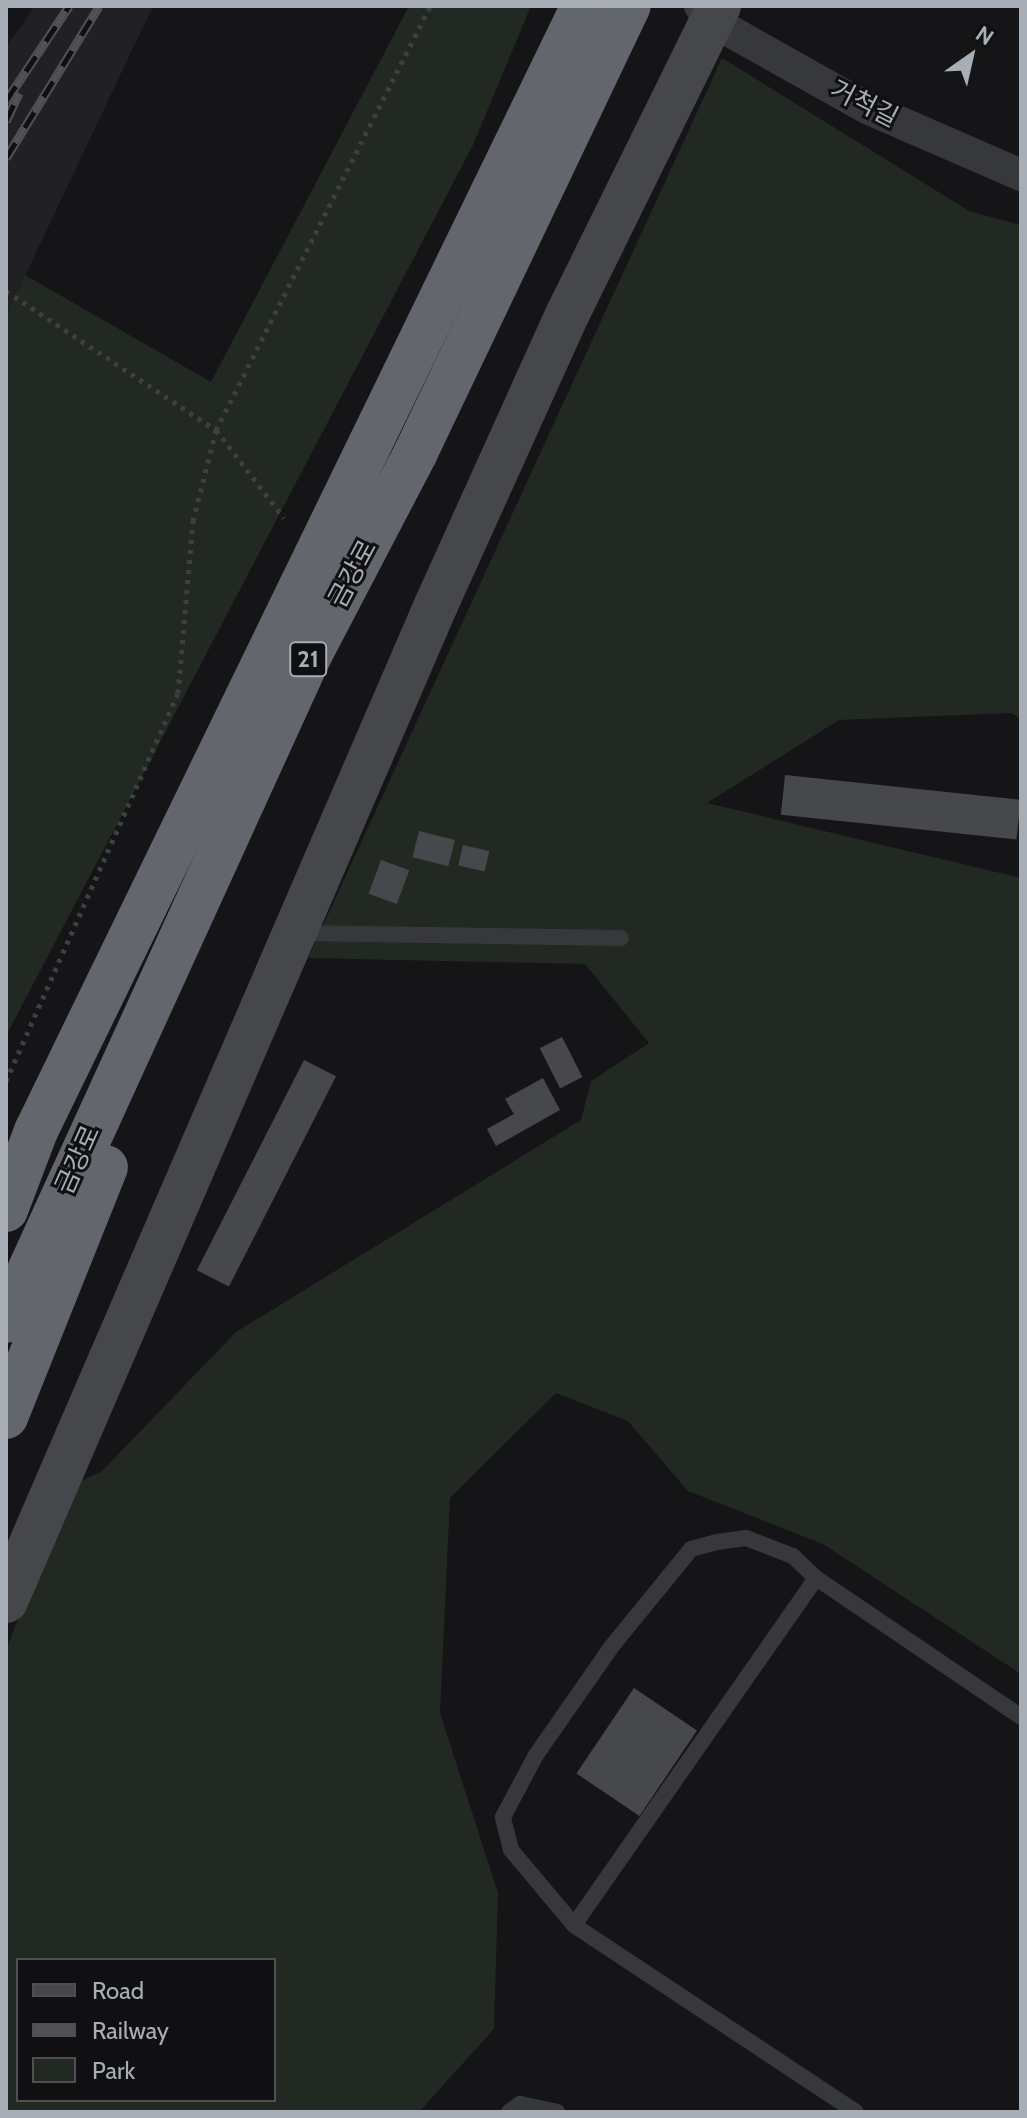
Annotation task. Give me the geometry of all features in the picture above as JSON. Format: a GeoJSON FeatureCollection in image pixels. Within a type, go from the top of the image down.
{"type":"FeatureCollection","features":[{"type":"Feature","properties":{"kind":"highway","name":"금강로"},"geometry":{"type":"LineString","coordinates":[[6,1210],[36,1131],[583,6]]}},
{"type":"Feature","properties":{"kind":"highway","name":"금강로"},"geometry":{"type":"LineString","coordinates":[[6,1321],[348,583],[416,452],[629,6]]}},
{"type":"Feature","properties":{"kind":"highway"},"geometry":{"type":"LineString","coordinates":[[6,1417],[175,994],[348,583]]}},
{"type":"Feature","properties":{"kind":"street"},"geometry":{"type":"LineString","coordinates":[[6,1601],[292,932],[568,313],[710,11]]}},
{"type":"Feature","properties":{"kind":"street","name":"거척길"},"geometry":{"type":"LineString","coordinates":[[710,11],[867,108],[1021,175]]}},
{"type":"Feature","properties":{"kind":"street"},"geometry":{"type":"LineString","coordinates":[[6,1182],[36,1131]]}},
{"type":"Feature","properties":{"kind":"lane"},"geometry":{"type":"LineString","coordinates":[[292,932],[621,938]]}},
{"type":"Feature","properties":{"kind":"lane"},"geometry":{"type":"LineString","coordinates":[[856,2112],[574,1925],[511,1850],[503,1817],[544,1743],[612,1646],[691,1549],[746,1538],[793,1556],[816,1578],[1021,1717]]}},
{"type":"Feature","properties":{"kind":"lane"},"geometry":{"type":"LineString","coordinates":[[574,1925],[816,1578]]}},
{"type":"Feature","properties":{"kind":"lane"},"geometry":{"type":"LineString","coordinates":[[509,2112],[520,2104],[557,2112]]}},
{"type":"Feature","properties":{"kind":"path"},"geometry":{"type":"LineString","coordinates":[[6,1081],[178,693],[193,521],[216,430],[430,6]]}},
{"type":"Feature","properties":{"kind":"path"},"geometry":{"type":"LineString","coordinates":[[6,291],[216,430],[284,518]]}},
{"type":"Feature","properties":{"kind":"shaded area"},"geometry":{"type":"Polygon","coordinates":[[[35,6],[153,6],[6,316],[6,47],[35,6]]]}},
{"type":"Feature","properties":{"kind":"green space"},"geometry":{"type":"Polygon","coordinates":[[[409,6],[531,6],[473,145],[6,1036],[6,316],[25,275],[211,382],[409,6]]]}},
{"type":"Feature","properties":{"kind":"green space"},"geometry":{"type":"Polygon","coordinates":[[[722,58],[969,211],[1021,225],[1021,719],[1011,713],[839,720],[707,803],[1021,878],[1021,1674],[823,1544],[688,1491],[628,1421],[556,1393],[450,1498],[440,1713],[498,1893],[494,2029],[419,2112],[6,2112],[6,1650],[69,1487],[102,1471],[236,1332],[581,1120],[591,1081],[649,1043],[585,964],[308,958],[722,58]]]}},
{"type":"Feature","properties":{"kind":"building"},"geometry":{"type":"Polygon","coordinates":[[[785,775],[1021,800],[1017,840],[781,815],[785,775]]]}},
{"type":"Feature","properties":{"kind":"building"},"geometry":{"type":"Polygon","coordinates":[[[419,831],[455,840],[448,866],[412,857],[419,831]]]}},
{"type":"Feature","properties":{"kind":"building"},"geometry":{"type":"Polygon","coordinates":[[[463,845],[489,851],[485,872],[458,865],[463,845]]]}},
{"type":"Feature","properties":{"kind":"building"},"geometry":{"type":"Polygon","coordinates":[[[381,860],[409,870],[397,904],[369,894],[381,860]]]}},
{"type":"Feature","properties":{"kind":"building"},"geometry":{"type":"Polygon","coordinates":[[[562,1037],[582,1077],[560,1088],[540,1048],[562,1037]]]}},
{"type":"Feature","properties":{"kind":"building"},"geometry":{"type":"Polygon","coordinates":[[[304,1060],[336,1076],[229,1287],[197,1270],[304,1060]]]}},
{"type":"Feature","properties":{"kind":"building"},"geometry":{"type":"Polygon","coordinates":[[[543,1078],[560,1110],[496,1146],[487,1129],[514,1114],[505,1099],[543,1078]]]}},
{"type":"Feature","properties":{"kind":"building"},"geometry":{"type":"Polygon","coordinates":[[[634,1688],[697,1730],[639,1816],[576,1773],[634,1688]]]}},
{"type":"Feature","properties":{"kind":"railway"},"geometry":{"type":"LineString","coordinates":[[6,101],[69,6]]}},
{"type":"Feature","properties":{"kind":"railway"},"geometry":{"type":"LineString","coordinates":[[6,158],[99,6]]}},
{"type":"Feature","properties":{"kind":"railway"},"geometry":{"type":"LineString","coordinates":[[6,121],[19,93]]}}]}
